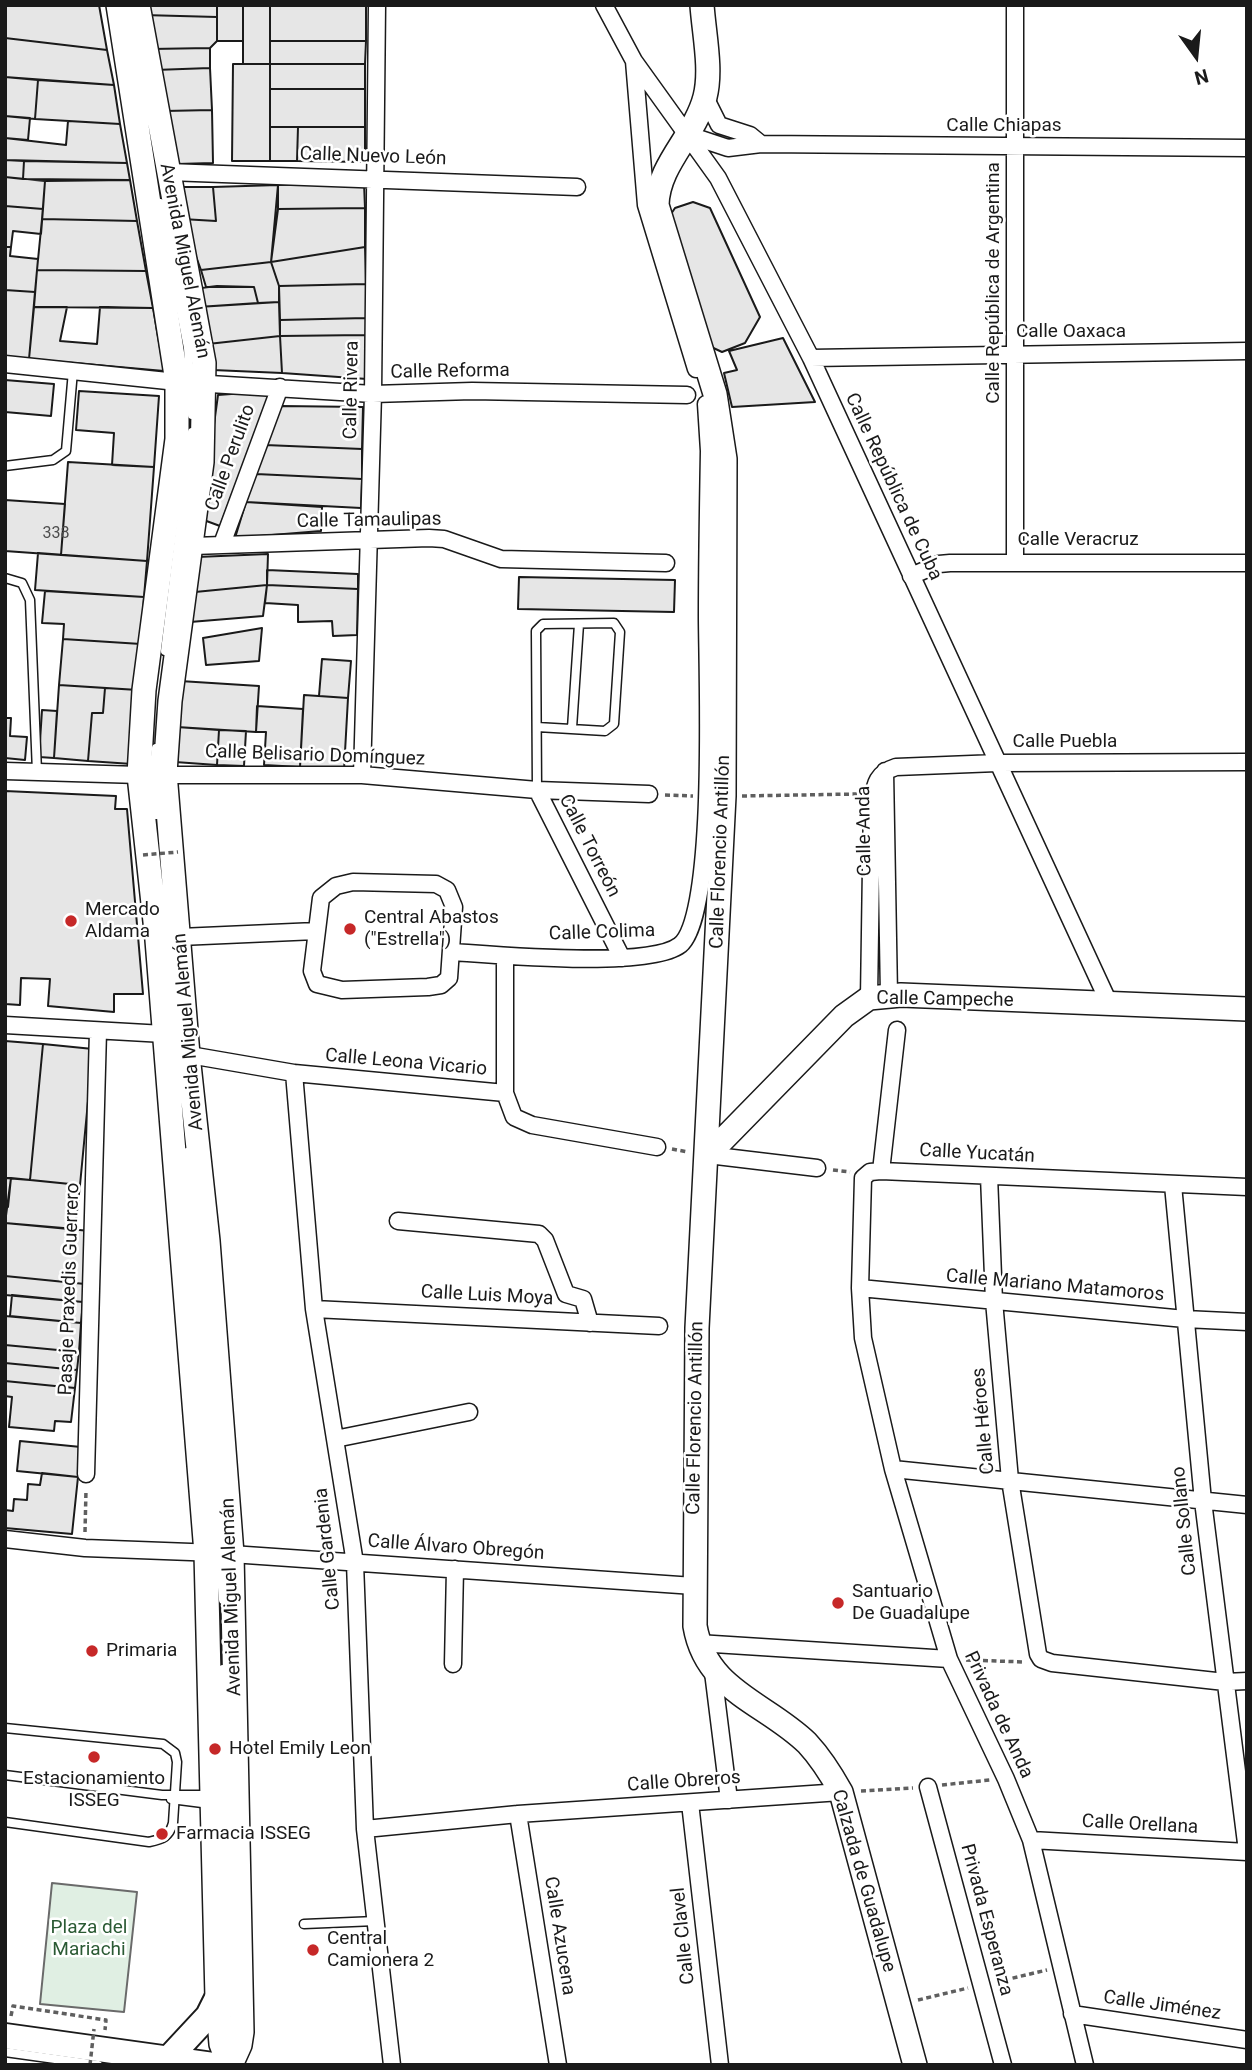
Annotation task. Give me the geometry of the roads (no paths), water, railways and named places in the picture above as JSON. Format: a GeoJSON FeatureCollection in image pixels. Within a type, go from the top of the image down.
{"type":"FeatureCollection","features":[{"type":"Feature","properties":{"kind":"main road","name":"Avenida Miguel Alemán"},"geometry":{"type":"LineString","coordinates":[[118,5],[191,382],[202,462],[170,701],[152,774],[180,937],[173,1048]]}},
{"type":"Feature","properties":{"kind":"main road","name":"Avenida Miguel Alemán"},"geometry":{"type":"LineString","coordinates":[[138,5],[199,327],[191,382],[177,439],[144,690],[173,1048],[219,1553],[242,2032],[240,2046],[230,2065]]}},
{"type":"Feature","properties":{"kind":"main road"},"geometry":{"type":"LineString","coordinates":[[702,5],[705,97]]}},
{"type":"Feature","properties":{"kind":"main road","name":"Calle Florencio Antillón"},"geometry":{"type":"LineString","coordinates":[[694,1586],[696,1328],[708,1155],[723,429],[715,394],[657,205],[663,175],[689,135],[705,97]]}},
{"type":"Feature","properties":{"kind":"main road","name":"Calle Campeche"},"geometry":{"type":"LineString","coordinates":[[708,1155],[844,1016],[879,996],[1247,1009]]}},
{"type":"Feature","properties":{"kind":"main road","name":"Avenida Miguel Alemán"},"geometry":{"type":"LineString","coordinates":[[219,1553],[212,1800],[217,1998],[221,2045],[230,2065]]}},
{"type":"Feature","properties":{"kind":"main road","name":"Calzada de Guadalupe"},"geometry":{"type":"LineString","coordinates":[[694,1586],[698,1643],[713,1671],[805,1742],[827,1767],[841,1792],[915,2065]]}},
{"type":"Feature","properties":{"kind":"main road"},"geometry":{"type":"LineString","coordinates":[[168,2059],[208,2016],[217,1998]]}},
{"type":"Feature","properties":{"kind":"main road"},"geometry":{"type":"LineString","coordinates":[[8,2027],[96,2052],[213,2065]]}},
{"type":"Feature","properties":{"kind":"street","name":"Calle Rivera"},"geometry":{"type":"LineString","coordinates":[[362,775],[373,394],[377,5]]}},
{"type":"Feature","properties":{"kind":"street","name":"Calle República de Cuba"},"geometry":{"type":"LineString","coordinates":[[604,5],[634,61],[718,178],[811,358],[1110,1005]]}},
{"type":"Feature","properties":{"kind":"street","name":"Calle República de Argentina"},"geometry":{"type":"LineString","coordinates":[[1015,5],[1015,561]]}},
{"type":"Feature","properties":{"kind":"street","name":"Calle Florencio Antillón"},"geometry":{"type":"LineString","coordinates":[[634,61],[646,205],[703,392],[708,419],[715,797]]}},
{"type":"Feature","properties":{"kind":"street","name":"Calle Chiapas"},"geometry":{"type":"LineString","coordinates":[[705,97],[719,125],[750,135],[761,144]]}},
{"type":"Feature","properties":{"kind":"street","name":"Calle Chiapas"},"geometry":{"type":"LineString","coordinates":[[689,135],[728,148],[761,144],[1247,148]]}},
{"type":"Feature","properties":{"kind":"street","name":"Calle Nuevo León"},"geometry":{"type":"LineString","coordinates":[[168,172],[577,187]]}},
{"type":"Feature","properties":{"kind":"street","name":"Calle Oaxaca"},"geometry":{"type":"LineString","coordinates":[[811,358],[1247,351]]}},
{"type":"Feature","properties":{"kind":"street","name":"Calle Reforma"},"geometry":{"type":"LineString","coordinates":[[5,364],[191,382],[373,394],[472,391],[687,395]]}},
{"type":"Feature","properties":{"kind":"street","name":"Calle Perulito"},"geometry":{"type":"LineString","coordinates":[[222,544],[280,387]]}},
{"type":"Feature","properties":{"kind":"street","name":"Calle Tamaulipas"},"geometry":{"type":"LineString","coordinates":[[192,546],[444,539],[501,559],[666,563]]}},
{"type":"Feature","properties":{"kind":"street","name":"Calle Veracruz"},"geometry":{"type":"LineString","coordinates":[[911,576],[939,564],[1015,561],[1247,563]]}},
{"type":"Feature","properties":{"kind":"street","name":"Calle Puebla"},"geometry":{"type":"LineString","coordinates":[[885,771],[908,766],[998,763],[1247,762]]}},
{"type":"Feature","properties":{"kind":"street","name":"Calle Belisario Domínguez"},"geometry":{"type":"LineString","coordinates":[[5,771],[362,775],[537,789],[649,794]]}},
{"type":"Feature","properties":{"kind":"street","name":"Calle Anda"},"geometry":{"type":"LineString","coordinates":[[879,996],[873,794],[875,783],[885,771]]}},
{"type":"Feature","properties":{"kind":"street","name":"Calle Anda"},"geometry":{"type":"LineString","coordinates":[[879,996],[885,771]]}},
{"type":"Feature","properties":{"kind":"street","name":"Calle Torreón"},"geometry":{"type":"LineString","coordinates":[[537,789],[622,958]]}},
{"type":"Feature","properties":{"kind":"street","name":"Calle Colima"},"geometry":{"type":"LineString","coordinates":[[454,952],[505,956],[622,958],[671,951],[682,944],[690,931],[715,797]]}},
{"type":"Feature","properties":{"kind":"street"},"geometry":{"type":"LineString","coordinates":[[353,882],[436,884],[452,897],[454,952],[449,978],[441,985],[330,989],[317,984],[314,978],[316,931],[321,898],[336,886],[353,882]]}},
{"type":"Feature","properties":{"kind":"street"},"geometry":{"type":"LineString","coordinates":[[180,937],[316,931]]}},
{"type":"Feature","properties":{"kind":"street"},"geometry":{"type":"LineString","coordinates":[[505,956],[505,1093]]}},
{"type":"Feature","properties":{"kind":"street","name":"Calle Leona Vicario"},"geometry":{"type":"LineString","coordinates":[[5,1025],[98,1031],[293,1073],[505,1093],[508,1106],[521,1122],[657,1147]]}},
{"type":"Feature","properties":{"kind":"street"},"geometry":{"type":"LineString","coordinates":[[873,1172],[897,1030]]}},
{"type":"Feature","properties":{"kind":"street","name":"Pasaje Praxedis Guerrero"},"geometry":{"type":"LineString","coordinates":[[86,1474],[98,1031]]}},
{"type":"Feature","properties":{"kind":"street","name":"Calle Gardenia"},"geometry":{"type":"LineString","coordinates":[[293,1073],[314,1309],[355,1563],[365,1829],[393,2065]]}},
{"type":"Feature","properties":{"kind":"street"},"geometry":{"type":"LineString","coordinates":[[708,1155],[817,1168]]}},
{"type":"Feature","properties":{"kind":"street","name":"Calle Yucatán"},"geometry":{"type":"LineString","coordinates":[[873,1172],[1247,1187]]}},
{"type":"Feature","properties":{"kind":"street","name":"Privada de Anda"},"geometry":{"type":"LineString","coordinates":[[873,1172],[862,1184],[860,1288],[868,1366],[893,1469],[949,1659],[1006,1779],[1031,1840],[1085,2065]]}},
{"type":"Feature","properties":{"kind":"street","name":"Calle Héroes"},"geometry":{"type":"LineString","coordinates":[[989,1175],[994,1301],[1010,1480],[1036,1648],[1041,1659],[1225,1682]]}},
{"type":"Feature","properties":{"kind":"street","name":"Calle Sollano"},"geometry":{"type":"LineString","coordinates":[[1173,1185],[1203,1501],[1247,1852]]}},
{"type":"Feature","properties":{"kind":"street"},"geometry":{"type":"LineString","coordinates":[[398,1221],[539,1234],[545,1240],[566,1294],[583,1299],[590,1323]]}},
{"type":"Feature","properties":{"kind":"street","name":"Calle Mariano Matamoros"},"geometry":{"type":"LineString","coordinates":[[860,1288],[1185,1319],[1247,1322]]}},
{"type":"Feature","properties":{"kind":"street","name":"Calle Luis Moya"},"geometry":{"type":"LineString","coordinates":[[314,1309],[659,1326]]}},
{"type":"Feature","properties":{"kind":"street"},"geometry":{"type":"LineString","coordinates":[[335,1440],[469,1412]]}},
{"type":"Feature","properties":{"kind":"street"},"geometry":{"type":"LineString","coordinates":[[893,1469],[1247,1505]]}},
{"type":"Feature","properties":{"kind":"street","name":"Calle Álvaro Obregón"},"geometry":{"type":"LineString","coordinates":[[5,1539],[85,1548],[219,1553],[694,1586]]}},
{"type":"Feature","properties":{"kind":"street"},"geometry":{"type":"LineString","coordinates":[[453,1664],[456,1569]]}},
{"type":"Feature","properties":{"kind":"street"},"geometry":{"type":"LineString","coordinates":[[698,1643],[949,1659]]}},
{"type":"Feature","properties":{"kind":"street"},"geometry":{"type":"LineString","coordinates":[[713,1671],[729,1800]]}},
{"type":"Feature","properties":{"kind":"street"},"geometry":{"type":"LineString","coordinates":[[1225,1682],[1247,1681]]}},
{"type":"Feature","properties":{"kind":"street","name":"Privada Esperanza"},"geometry":{"type":"LineString","coordinates":[[929,1787],[1003,2065]]}},
{"type":"Feature","properties":{"kind":"street","name":"Calle Obreros"},"geometry":{"type":"LineString","coordinates":[[365,1829],[518,1814],[841,1792]]}},
{"type":"Feature","properties":{"kind":"street","name":"Calle Clavel"},"geometry":{"type":"LineString","coordinates":[[690,1802],[720,2065]]}},
{"type":"Feature","properties":{"kind":"street","name":"Calle Azucena"},"geometry":{"type":"LineString","coordinates":[[518,1814],[558,2065]]}},
{"type":"Feature","properties":{"kind":"street","name":"Calle Orellana"},"geometry":{"type":"LineString","coordinates":[[1031,1840],[1247,1852]]}},
{"type":"Feature","properties":{"kind":"street","name":"Calle Jiménez"},"geometry":{"type":"LineString","coordinates":[[1072,2014],[1247,2040]]}},
{"type":"Feature","properties":{"kind":"lane"},"geometry":{"type":"LineString","coordinates":[[128,5],[154,172],[182,313],[191,382]]}},
{"type":"Feature","properties":{"kind":"lane"},"geometry":{"type":"LineString","coordinates":[[5,466],[53,460],[66,451],[73,371]]}},
{"type":"Feature","properties":{"kind":"lane"},"geometry":{"type":"LineString","coordinates":[[5,578],[22,583],[30,600],[37,772]]}},
{"type":"Feature","properties":{"kind":"lane"},"geometry":{"type":"LineString","coordinates":[[537,727],[605,731],[614,724],[620,632],[614,623],[543,624],[536,631],[537,789]]}},
{"type":"Feature","properties":{"kind":"lane"},"geometry":{"type":"LineString","coordinates":[[572,728],[579,624]]}},
{"type":"Feature","properties":{"kind":"lane"},"geometry":{"type":"LineString","coordinates":[[152,774],[158,825]]}},
{"type":"Feature","properties":{"kind":"lane"},"geometry":{"type":"LineString","coordinates":[[161,851],[173,1048],[180,1079]]}},
{"type":"Feature","properties":{"kind":"lane"},"geometry":{"type":"LineString","coordinates":[[186,1144],[223,1614]]}},
{"type":"Feature","properties":{"kind":"lane"},"geometry":{"type":"LineString","coordinates":[[223,1654],[230,2065]]}},
{"type":"Feature","properties":{"kind":"lane"},"geometry":{"type":"LineString","coordinates":[[5,1728],[163,1744],[175,1753],[177,1762],[176,1798],[170,1833],[163,1839],[149,1842],[5,1822]]}},
{"type":"Feature","properties":{"kind":"lane"},"geometry":{"type":"LineString","coordinates":[[5,1775],[176,1798],[212,1800]]}},
{"type":"Feature","properties":{"kind":"lane"},"geometry":{"type":"LineString","coordinates":[[304,1924],[376,1921]]}},
{"type":"Feature","properties":{"kind":"lane"},"geometry":{"type":"LineString","coordinates":[[5,2052],[96,2052]]}},
{"type":"Feature","properties":{"kind":"place","name":"Mercado Aldama"},"geometry":{"type":"Point","coordinates":[71,921]}},
{"type":"Feature","properties":{"kind":"place","name":"Central Abastos (\"Estrella\")"},"geometry":{"type":"Point","coordinates":[350,929]}},
{"type":"Feature","properties":{"kind":"place","name":"Santuario De Guadalupe"},"geometry":{"type":"Point","coordinates":[838,1603]}},
{"type":"Feature","properties":{"kind":"place","name":"Primaria"},"geometry":{"type":"Point","coordinates":[92,1651]}},
{"type":"Feature","properties":{"kind":"place","name":"Hotel Emily Leon"},"geometry":{"type":"Point","coordinates":[215,1749]}},
{"type":"Feature","properties":{"kind":"place","name":"Estacionamiento ISSEG"},"geometry":{"type":"Point","coordinates":[94,1757]}},
{"type":"Feature","properties":{"kind":"place","name":"Farmacia ISSEG"},"geometry":{"type":"Point","coordinates":[162,1834]}},
{"type":"Feature","properties":{"kind":"place","name":"Central Camionera 2"},"geometry":{"type":"Point","coordinates":[313,1950]}},
{"type":"Feature","properties":{"kind":"park label","name":"Plaza del Mariachi"},"geometry":{"type":"Point","coordinates":[89,1939]}}]}
